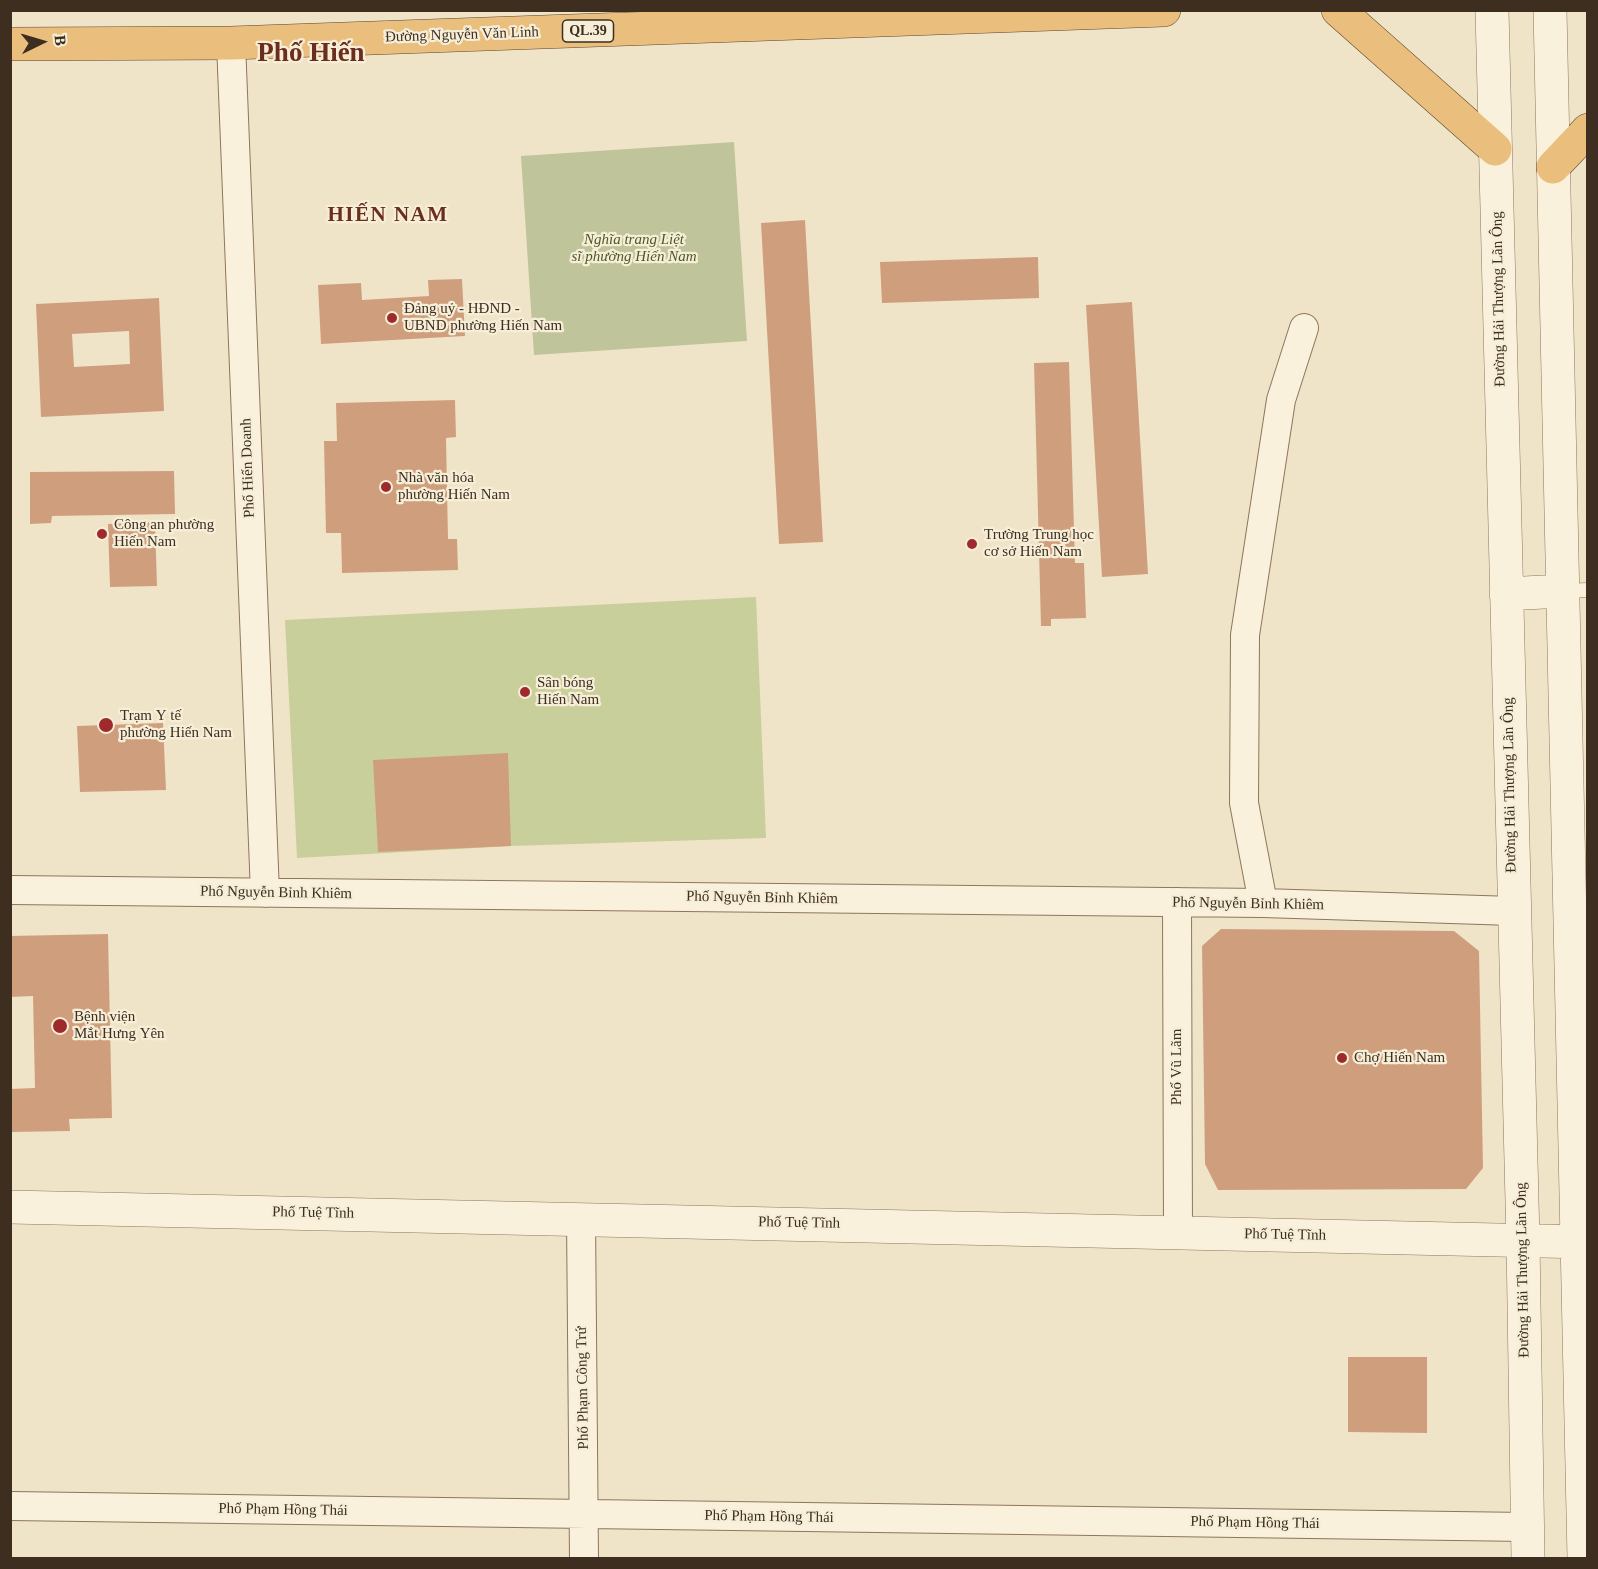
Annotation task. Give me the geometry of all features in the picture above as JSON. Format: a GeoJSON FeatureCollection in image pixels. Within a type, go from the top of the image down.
{"type":"FeatureCollection","features":[{"type":"Feature","properties":{"kind":"highway","name":"Đường Nguyễn Văn Linh"},"geometry":{"type":"LineString","coordinates":[[10,44],[231,44],[916,15],[1164,10]]}},
{"type":"Feature","properties":{"kind":"highway"},"geometry":{"type":"LineString","coordinates":[[1338,10],[1495,149]]}},
{"type":"Feature","properties":{"kind":"highway"},"geometry":{"type":"LineString","coordinates":[[1553,167],[1587,130]]}},
{"type":"Feature","properties":{"kind":"street","name":"Đường Hải Thượng Lãn Ông"},"geometry":{"type":"LineString","coordinates":[[1492,10],[1523,1240],[1528,1543]]}},
{"type":"Feature","properties":{"kind":"street"},"geometry":{"type":"LineString","coordinates":[[1550,10],[1553,167],[1575,590],[1584,1558]]}},
{"type":"Feature","properties":{"kind":"street","name":"Phố Hiến Doanh"},"geometry":{"type":"LineString","coordinates":[[231,44],[265,893]]}},
{"type":"Feature","properties":{"kind":"street"},"geometry":{"type":"LineString","coordinates":[[1263,903],[1244,803],[1245,635],[1281,400],[1304,328]]}},
{"type":"Feature","properties":{"kind":"street"},"geometry":{"type":"LineString","coordinates":[[1506,594],[1575,590]]}},
{"type":"Feature","properties":{"kind":"street","name":"Phố Nguyễn Bỉnh Khiêm"},"geometry":{"type":"LineString","coordinates":[[10,890],[1263,903],[1513,911]]}},
{"type":"Feature","properties":{"kind":"street","name":"Phố Vũ Lãm"},"geometry":{"type":"LineString","coordinates":[[1177,903],[1178,1232]]}},
{"type":"Feature","properties":{"kind":"street","name":"Phố Tuệ Tĩnh"},"geometry":{"type":"LineString","coordinates":[[10,1207],[1582,1242]]}},
{"type":"Feature","properties":{"kind":"street","name":"Phố Phạm Công Trứ"},"geometry":{"type":"LineString","coordinates":[[581,1218],[584,1558]]}},
{"type":"Feature","properties":{"kind":"street","name":"Phố Phạm Hồng Thái"},"geometry":{"type":"LineString","coordinates":[[10,1506],[584,1514],[1528,1543]]}},
{"type":"Feature","properties":{"kind":"green space","name":"Nghĩa trang Liệt sĩ phường Hiến Nam"},"geometry":{"type":"Polygon","coordinates":[[[734,142],[747,341],[534,355],[521,156],[734,142]]]}},
{"type":"Feature","properties":{"kind":"green space","name":"Sân bóng Hiến Nam"},"geometry":{"type":"Polygon","coordinates":[[[756,597],[766,838],[511,846],[297,858],[285,620],[756,597]]]}},
{"type":"Feature","properties":{"kind":"building"},"geometry":{"type":"Polygon","coordinates":[[[805,220],[823,542],[779,544],[761,223],[805,220]]]}},
{"type":"Feature","properties":{"kind":"building"},"geometry":{"type":"Polygon","coordinates":[[[1038,257],[1039,298],[882,303],[880,262],[1038,257]]]}},
{"type":"Feature","properties":{"kind":"building","name":"Đảng uỷ - HĐND - UBND phường Hiến Nam"},"geometry":{"type":"Polygon","coordinates":[[[462,279],[465,336],[321,344],[318,285],[361,283],[362,300],[429,296],[428,280],[462,279]]]}},
{"type":"Feature","properties":{"kind":"building"},"geometry":{"type":"Polygon","coordinates":[[[159,298],[164,411],[41,417],[36,304],[159,298]],[[129,331],[72,334],[74,367],[130,364],[129,331]]]}},
{"type":"Feature","properties":{"kind":"building"},"geometry":{"type":"Polygon","coordinates":[[[1132,302],[1148,574],[1102,577],[1086,305],[1132,302]]]}},
{"type":"Feature","properties":{"kind":"building"},"geometry":{"type":"Polygon","coordinates":[[[1069,362],[1075,563],[1084,563],[1086,618],[1051,619],[1051,626],[1041,626],[1034,363],[1069,362]]]}},
{"type":"Feature","properties":{"kind":"building","name":"Nhà văn hóa phường Hiến Nam"},"geometry":{"type":"Polygon","coordinates":[[[455,400],[456,437],[446,438],[448,539],[457,539],[458,570],[342,573],[341,533],[326,533],[324,441],[337,441],[336,403],[455,400]]]}},
{"type":"Feature","properties":{"kind":"building"},"geometry":{"type":"Polygon","coordinates":[[[174,471],[175,514],[52,516],[51,523],[30,524],[30,472],[174,471]]]}},
{"type":"Feature","properties":{"kind":"building"},"geometry":{"type":"Polygon","coordinates":[[[155,522],[157,586],[110,587],[108,524],[155,522]]]}},
{"type":"Feature","properties":{"kind":"building"},"geometry":{"type":"Polygon","coordinates":[[[163,723],[166,790],[80,792],[77,726],[163,723]]]}},
{"type":"Feature","properties":{"kind":"building"},"geometry":{"type":"Polygon","coordinates":[[[508,753],[511,846],[378,852],[373,760],[508,753]]]}},
{"type":"Feature","properties":{"kind":"building","name":"Chợ Hiến Nam"},"geometry":{"type":"Polygon","coordinates":[[[1221,929],[1454,931],[1479,951],[1483,1168],[1466,1189],[1218,1190],[1205,1164],[1202,946],[1221,929]]]}},
{"type":"Feature","properties":{"kind":"building","name":"Bệnh viện Mắt Hưng Yên"},"geometry":{"type":"Polygon","coordinates":[[[108,934],[112,1118],[69,1119],[70,1131],[10,1132],[10,1089],[35,1088],[33,996],[10,997],[10,936],[108,934]]]}},
{"type":"Feature","properties":{"kind":"building"},"geometry":{"type":"Polygon","coordinates":[[[1348,1357],[1427,1357],[1427,1433],[1348,1432],[1348,1357]]]}},
{"type":"Feature","properties":{"kind":"place","name":"Đảng uỷ - HĐND - UBND phường Hiến Nam"},"geometry":{"type":"Point","coordinates":[392,318]}},
{"type":"Feature","properties":{"kind":"place","name":"Nhà văn hóa phường Hiến Nam"},"geometry":{"type":"Point","coordinates":[386,487]}},
{"type":"Feature","properties":{"kind":"place","name":"Công an phường Hiến Nam"},"geometry":{"type":"Point","coordinates":[102,534]}},
{"type":"Feature","properties":{"kind":"place","name":"Trường Trung học cơ sở Hiến Nam"},"geometry":{"type":"Point","coordinates":[972,544]}},
{"type":"Feature","properties":{"kind":"place","name":"Sân bóng Hiến Nam"},"geometry":{"type":"Point","coordinates":[525,692]}},
{"type":"Feature","properties":{"kind":"place","name":"Trạm Y tế phường Hiến Nam"},"geometry":{"type":"Point","coordinates":[106,725]}},
{"type":"Feature","properties":{"kind":"place","name":"Bệnh viện Mắt Hưng Yên"},"geometry":{"type":"Point","coordinates":[60,1026]}},
{"type":"Feature","properties":{"kind":"place","name":"Chợ Hiến Nam"},"geometry":{"type":"Point","coordinates":[1342,1058]}},
{"type":"Feature","properties":{"kind":"district","name":"Phố Hiến"},"geometry":{"type":"Point","coordinates":[311,54]}},
{"type":"Feature","properties":{"kind":"district","name":"HIẾN NAM"},"geometry":{"type":"Point","coordinates":[388,216]}}]}
